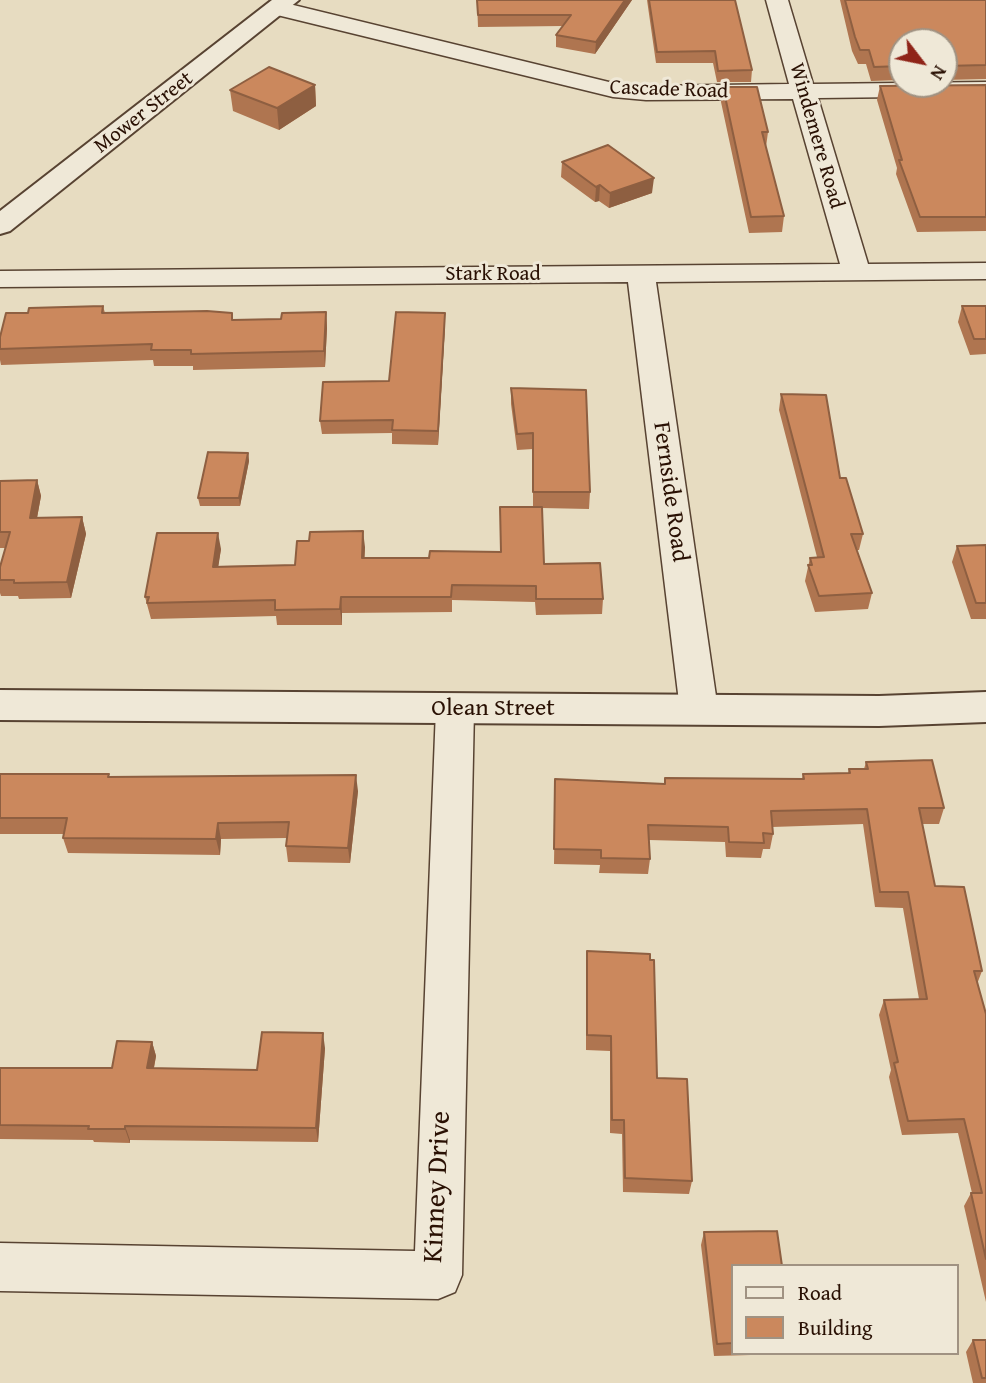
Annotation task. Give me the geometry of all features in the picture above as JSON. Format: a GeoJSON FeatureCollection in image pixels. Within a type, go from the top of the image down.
{"type":"FeatureCollection","features":[{"type":"Feature","properties":{"kind":"street","name":"Windemere Road"},"geometry":{"type":"LineString","coordinates":[[777,0],[856,272]]}},
{"type":"Feature","properties":{"kind":"street","name":"Cascade Road"},"geometry":{"type":"LineString","coordinates":[[282,4],[613,90],[646,93],[986,89]]}},
{"type":"Feature","properties":{"kind":"street","name":"Mower Street"},"geometry":{"type":"LineString","coordinates":[[0,225],[282,4]]}},
{"type":"Feature","properties":{"kind":"street","name":"Stark Road"},"geometry":{"type":"LineString","coordinates":[[0,279],[986,271]]}},
{"type":"Feature","properties":{"kind":"street","name":"Fernside Road"},"geometry":{"type":"LineString","coordinates":[[642,274],[699,710]]}},
{"type":"Feature","properties":{"kind":"street","name":"Olean Street"},"geometry":{"type":"LineString","coordinates":[[0,705],[880,711],[986,707]]}},
{"type":"Feature","properties":{"kind":"street","name":"Kinney Drive"},"geometry":{"type":"LineString","coordinates":[[0,1267],[438,1275],[455,709]]}},
{"type":"Feature","properties":{"kind":"building"},"geometry":{"type":"Polygon","coordinates":[[[477,0],[625,0],[596,42],[556,35],[571,15],[478,15],[477,0]]]}},
{"type":"Feature","properties":{"kind":"building"},"geometry":{"type":"Polygon","coordinates":[[[649,0],[735,0],[752,70],[718,71],[715,51],[657,52],[649,0]]]}},
{"type":"Feature","properties":{"kind":"building"},"geometry":{"type":"Polygon","coordinates":[[[845,0],[986,0],[986,65],[958,66],[958,28],[888,28],[888,66],[874,67],[869,50],[860,50],[845,0]]]}},
{"type":"Feature","properties":{"kind":"building"},"geometry":{"type":"Polygon","coordinates":[[[269,67],[315,85],[277,108],[230,90],[269,67]]]}},
{"type":"Feature","properties":{"kind":"building"},"geometry":{"type":"Polygon","coordinates":[[[958,85],[986,85],[986,217],[920,217],[899,160],[902,160],[880,86],[888,86],[888,98],[958,98],[958,85]]]}},
{"type":"Feature","properties":{"kind":"building"},"geometry":{"type":"Polygon","coordinates":[[[723,87],[757,87],[768,132],[762,132],[784,216],[751,217],[723,87]]]}},
{"type":"Feature","properties":{"kind":"building"},"geometry":{"type":"Polygon","coordinates":[[[608,145],[654,178],[610,193],[600,185],[596,187],[562,162],[608,145]]]}},
{"type":"Feature","properties":{"kind":"building"},"geometry":{"type":"Polygon","coordinates":[[[103,306],[102,313],[207,311],[232,313],[232,320],[281,319],[282,313],[326,312],[324,351],[191,354],[191,350],[151,350],[152,344],[0,349],[6,313],[28,313],[29,308],[103,306]]]}},
{"type":"Feature","properties":{"kind":"building"},"geometry":{"type":"Polygon","coordinates":[[[962,306],[986,306],[986,339],[974,339],[962,306]]]}},
{"type":"Feature","properties":{"kind":"building"},"geometry":{"type":"Polygon","coordinates":[[[396,312],[445,313],[438,431],[392,430],[393,420],[320,421],[323,382],[389,381],[396,312]]]}},
{"type":"Feature","properties":{"kind":"building"},"geometry":{"type":"Polygon","coordinates":[[[511,388],[586,390],[590,492],[533,492],[533,433],[517,434],[511,388]]]}},
{"type":"Feature","properties":{"kind":"building"},"geometry":{"type":"Polygon","coordinates":[[[781,394],[826,395],[840,478],[846,478],[863,534],[851,534],[872,593],[819,596],[808,565],[812,565],[810,558],[824,557],[781,394]]]}},
{"type":"Feature","properties":{"kind":"building"},"geometry":{"type":"Polygon","coordinates":[[[208,452],[248,453],[239,498],[198,498],[208,452]]]}},
{"type":"Feature","properties":{"kind":"building"},"geometry":{"type":"Polygon","coordinates":[[[37,480],[30,518],[82,517],[67,582],[14,583],[14,580],[0,580],[0,567],[10,532],[0,532],[0,481],[37,480]]]}},
{"type":"Feature","properties":{"kind":"building"},"geometry":{"type":"Polygon","coordinates":[[[500,507],[542,507],[544,564],[600,563],[603,599],[536,599],[536,586],[452,585],[451,597],[341,597],[340,609],[275,610],[275,600],[147,603],[149,597],[145,597],[157,533],[218,533],[213,567],[295,565],[297,541],[309,541],[310,532],[363,531],[362,558],[429,558],[430,551],[501,552],[500,507]]]}},
{"type":"Feature","properties":{"kind":"building"},"geometry":{"type":"Polygon","coordinates":[[[986,545],[986,603],[976,603],[957,546],[986,545]]]}},
{"type":"Feature","properties":{"kind":"building"},"geometry":{"type":"Polygon","coordinates":[[[932,760],[944,808],[919,808],[935,886],[964,887],[982,971],[974,971],[986,1014],[986,1259],[971,1193],[982,1193],[964,1119],[908,1121],[894,1063],[898,1062],[884,1000],[927,999],[908,892],[880,892],[867,809],[771,811],[773,834],[763,833],[764,843],[729,842],[728,827],[648,825],[650,859],[601,858],[601,850],[554,849],[555,779],[665,784],[665,778],[804,779],[803,774],[850,773],[849,769],[868,769],[866,762],[932,760]]]}},
{"type":"Feature","properties":{"kind":"building"},"geometry":{"type":"Polygon","coordinates":[[[0,774],[109,774],[108,777],[356,775],[348,848],[286,846],[289,822],[218,823],[216,839],[63,838],[67,818],[0,818],[0,774]]]}},
{"type":"Feature","properties":{"kind":"building"},"geometry":{"type":"Polygon","coordinates":[[[587,951],[650,954],[650,960],[654,960],[657,1078],[687,1079],[692,1181],[625,1178],[624,1120],[612,1120],[611,1036],[587,1035],[587,951]]]}},
{"type":"Feature","properties":{"kind":"building"},"geometry":{"type":"Polygon","coordinates":[[[262,1032],[323,1033],[316,1128],[125,1126],[125,1129],[88,1129],[89,1126],[0,1125],[0,1068],[112,1068],[117,1041],[152,1042],[147,1068],[257,1070],[262,1032]]]}},
{"type":"Feature","properties":{"kind":"building"},"geometry":{"type":"Polygon","coordinates":[[[777,1231],[782,1264],[730,1264],[730,1343],[717,1344],[704,1232],[777,1231]]]}},
{"type":"Feature","properties":{"kind":"building"},"geometry":{"type":"Polygon","coordinates":[[[973,1340],[986,1340],[986,1378],[982,1378],[973,1340]]]}}]}
